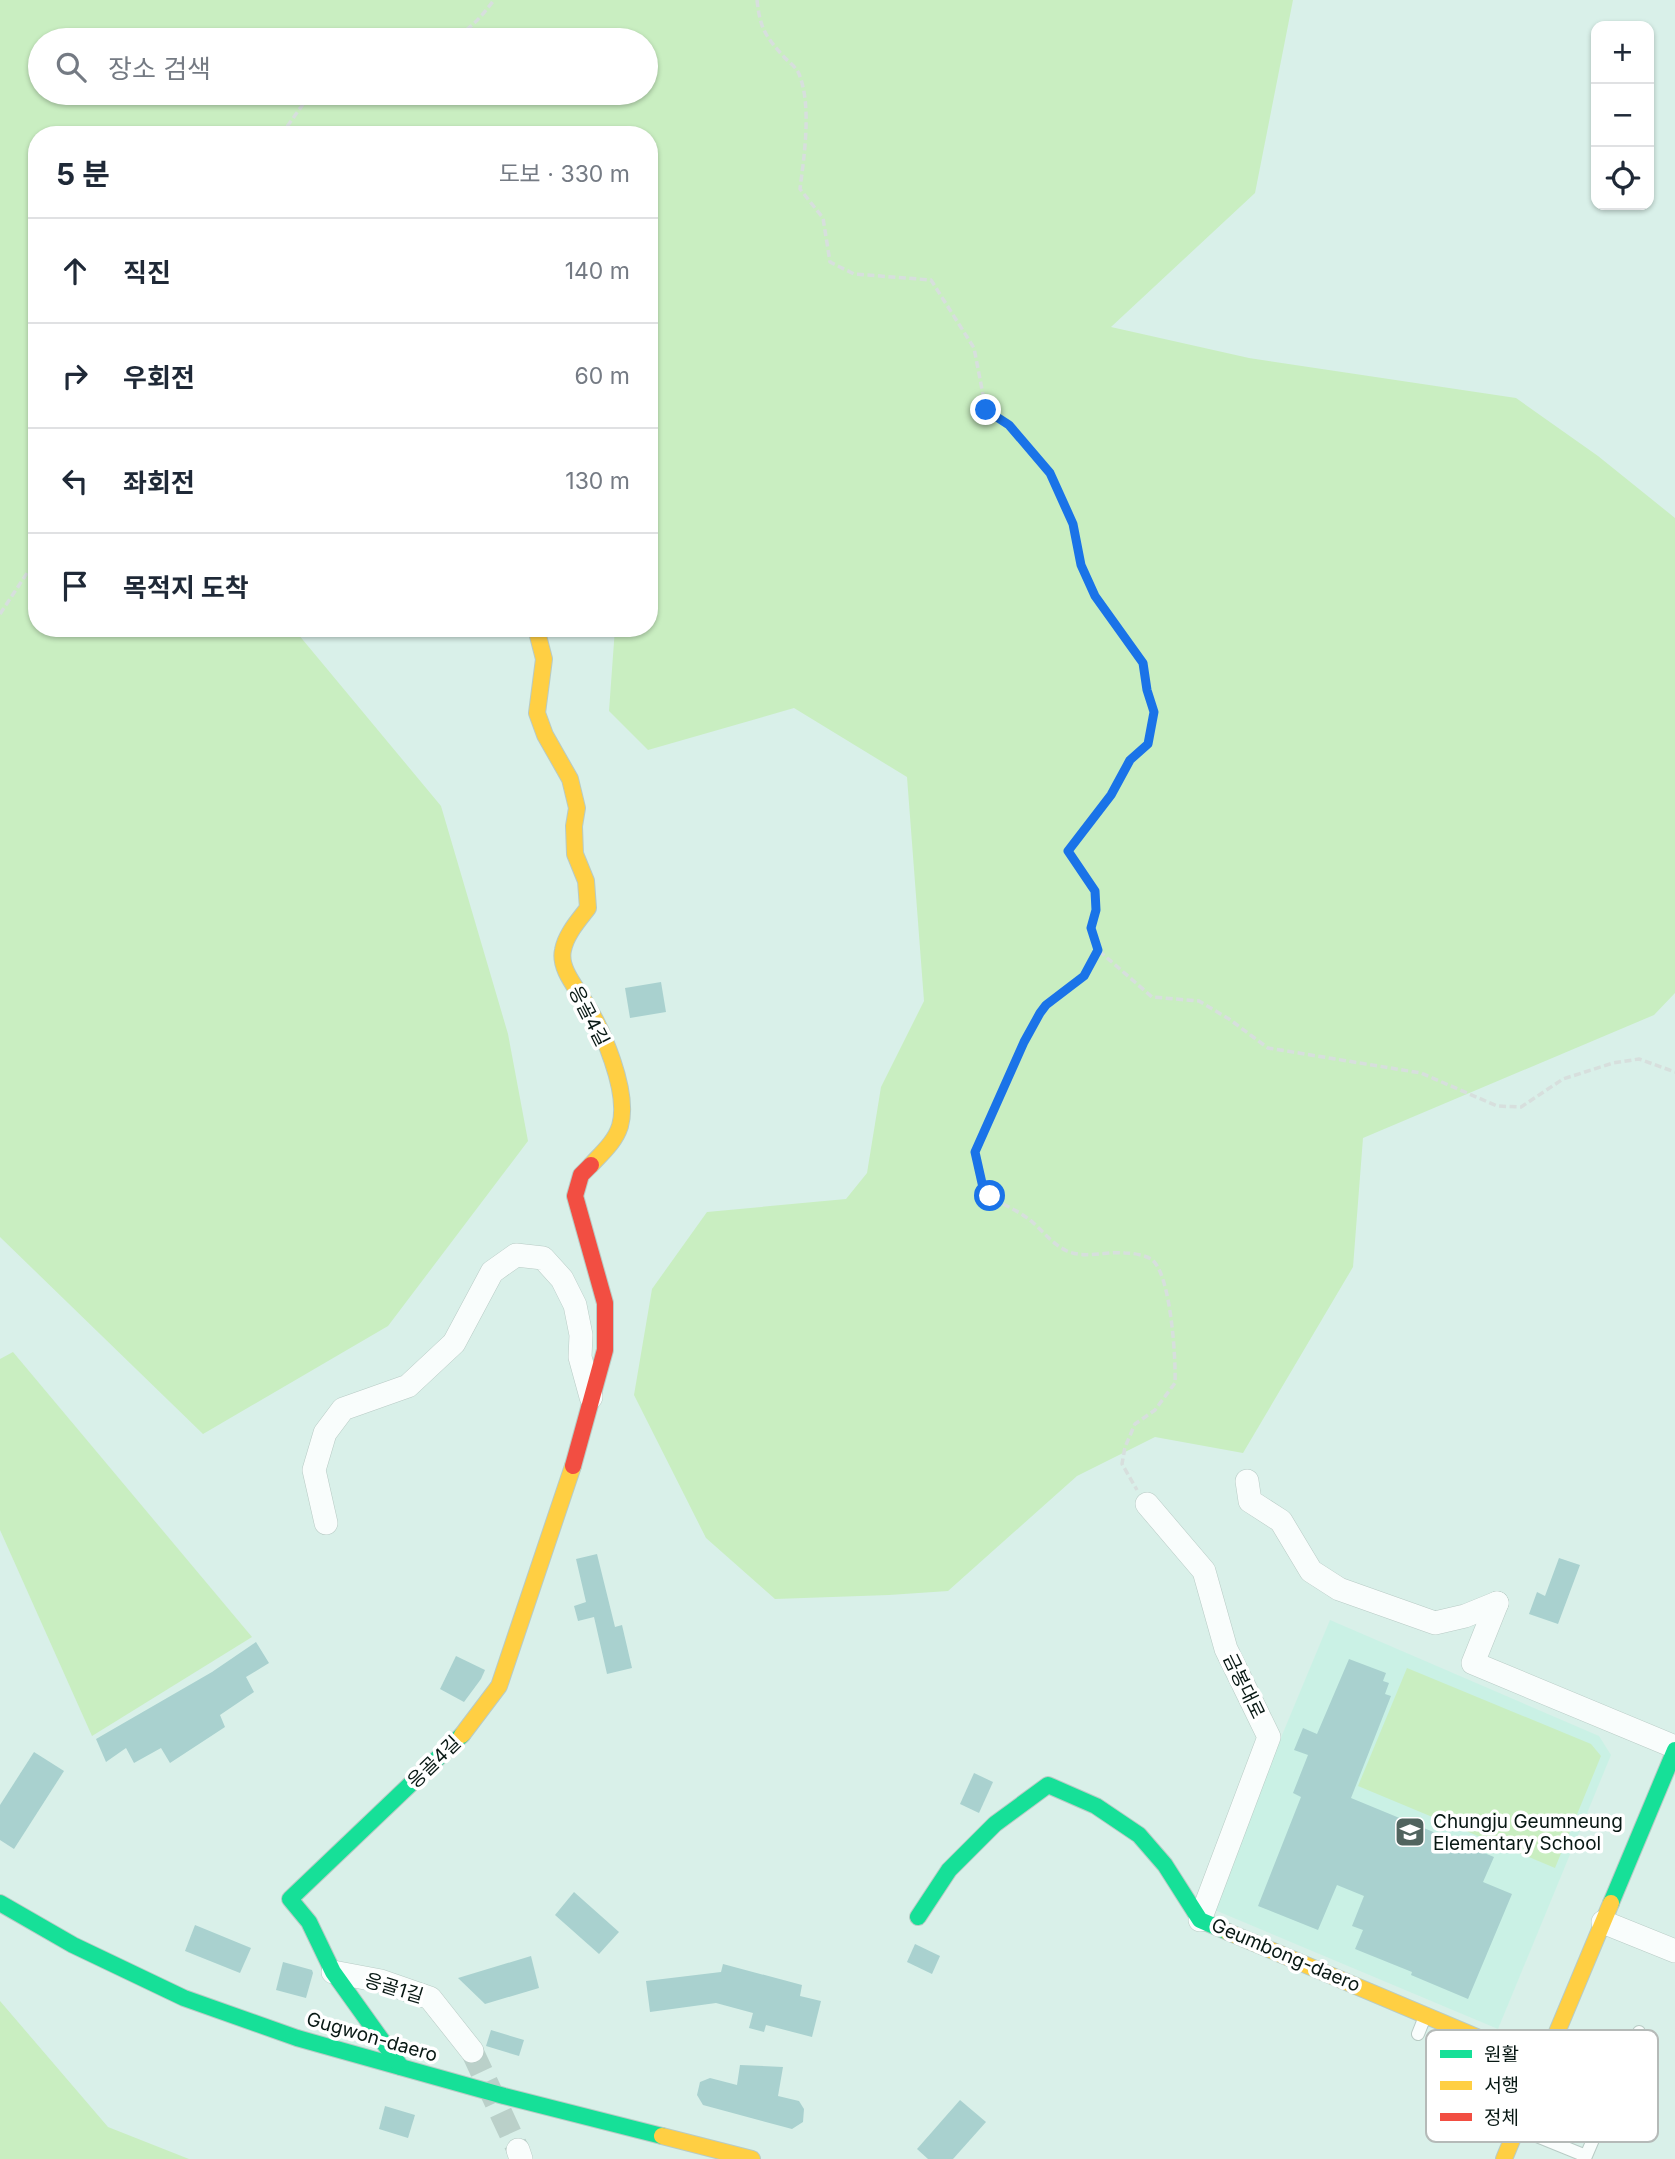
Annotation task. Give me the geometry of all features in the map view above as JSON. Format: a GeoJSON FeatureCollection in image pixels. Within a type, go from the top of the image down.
{"type":"FeatureCollection","features":[{"type":"Feature","properties":{"kind":"street","name":"응골4길"},"geometry":{"type":"LineString","coordinates":[[401,2067],[333,1972],[309,1922],[290,1899],[456,1743],[499,1686],[534,1578],[568,1486],[605,1350],[605,1303],[575,1196],[581,1175],[611,1144],[620,1126],[623,1102],[618,1075],[589,1008],[566,972],[562,951],[573,928],[588,908],[586,881],[575,854],[576,808],[570,779],[545,735],[537,713],[544,659],[538,637]]}},
{"type":"Feature","properties":{"kind":"street"},"geometry":{"type":"LineString","coordinates":[[326,1523],[313,1470],[326,1433],[343,1409],[408,1386],[454,1343],[492,1272],[516,1255],[543,1258],[562,1279],[575,1304],[581,1335],[580,1357],[592,1401]]}},
{"type":"Feature","properties":{"kind":"street"},"geometry":{"type":"LineString","coordinates":[[1247,1481],[1250,1501],[1281,1521],[1311,1572],[1339,1589],[1435,1623],[1465,1616],[1497,1602],[1473,1663],[1675,1749],[1558,2030]]}},
{"type":"Feature","properties":{"kind":"street","name":"금봉대로"},"geometry":{"type":"LineString","coordinates":[[1147,1504],[1204,1571],[1226,1649],[1269,1737],[1200,1920]]}},
{"type":"Feature","properties":{"kind":"street","name":"Geumbong-daero"},"geometry":{"type":"LineString","coordinates":[[918,1917],[949,1870],[985,1833],[1048,1785],[1110,1815],[1140,1836],[1170,1873],[1200,1920],[1386,1992],[1463,2030]]}},
{"type":"Feature","properties":{"kind":"street","name":"Gugwon-daero"},"geometry":{"type":"LineString","coordinates":[[0,1903],[73,1945],[184,1998],[297,2038],[752,2159]]}},
{"type":"Feature","properties":{"kind":"street"},"geometry":{"type":"LineString","coordinates":[[1603,1922],[1675,1951]]}},
{"type":"Feature","properties":{"kind":"street","name":"응골1길"},"geometry":{"type":"LineString","coordinates":[[333,1972],[381,1981],[430,1998],[472,2050]]}},
{"type":"Feature","properties":{"kind":"street"},"geometry":{"type":"LineString","coordinates":[[1504,2159],[1511,2142]]}},
{"type":"Feature","properties":{"kind":"lane"},"geometry":{"type":"LineString","coordinates":[[1419,2034],[1426,2014]]}},
{"type":"Feature","properties":{"kind":"lane"},"geometry":{"type":"LineString","coordinates":[[1549,2142],[1586,2158]]}},
{"type":"Feature","properties":{"kind":"path"},"geometry":{"type":"LineString","coordinates":[[469,28],[494,0]]}},
{"type":"Feature","properties":{"kind":"path"},"geometry":{"type":"LineString","coordinates":[[757,0],[766,37],[799,73],[806,112],[805,152],[800,189],[823,218],[830,262],[854,274],[931,280],[974,348],[986,410],[1009,425],[1050,473],[1073,524],[1081,565],[1095,596],[1143,663],[1154,712],[1148,744],[1130,760],[1111,795],[1068,851],[1095,891],[1096,910],[1091,928],[1098,950],[1152,997],[1199,1001],[1268,1048],[1421,1073],[1497,1106],[1521,1107],[1563,1079],[1613,1063],[1639,1059],[1675,1072]]}},
{"type":"Feature","properties":{"kind":"path"},"geometry":{"type":"LineString","coordinates":[[287,126],[302,105]]}},
{"type":"Feature","properties":{"kind":"path"},"geometry":{"type":"LineString","coordinates":[[0,614],[28,572]]}},
{"type":"Feature","properties":{"kind":"path"},"geometry":{"type":"LineString","coordinates":[[1098,950],[1084,976],[1046,1005],[1040,1013],[1024,1042],[975,1152],[984,1192],[1029,1220],[1067,1251],[1080,1255],[1124,1252],[1137,1254],[1152,1259],[1158,1267],[1170,1304],[1175,1383],[1155,1410],[1135,1424],[1125,1447],[1122,1464],[1147,1504]]}},
{"type":"Feature","properties":{"kind":"shaded area","name":"Chungju Geumneung Elementary School"},"geometry":{"type":"Polygon","coordinates":[[[1330,1620],[1599,1736],[1611,1755],[1498,2029],[1210,1908],[1330,1620]]]}},
{"type":"Feature","properties":{"kind":"green space"},"geometry":{"type":"Polygon","coordinates":[[[0,0],[1293,0],[1255,193],[1111,327],[1249,358],[1516,398],[1598,456],[1675,518],[1675,993],[1654,1015],[1363,1138],[1353,1267],[1243,1453],[1155,1437],[1077,1476],[948,1591],[775,1599],[706,1538],[634,1395],[652,1289],[707,1212],[846,1199],[867,1173],[881,1087],[924,1001],[907,777],[794,708],[648,750],[609,711],[614,637],[658,637],[658,126],[28,126],[28,637],[300,637],[441,806],[508,1034],[528,1141],[388,1326],[203,1434],[0,1237],[0,0]]]}},
{"type":"Feature","properties":{"kind":"green space"},"geometry":{"type":"Polygon","coordinates":[[[13,1352],[252,1637],[92,1736],[0,1530],[0,1359],[13,1352]]]}},
{"type":"Feature","properties":{"kind":"green space"},"geometry":{"type":"Polygon","coordinates":[[[1407,1668],[1591,1744],[1601,1756],[1555,1868],[1358,1786],[1407,1668]]]}},
{"type":"Feature","properties":{"kind":"green space"},"geometry":{"type":"Polygon","coordinates":[[[0,2001],[108,2127],[189,2159],[0,2159],[0,2001]]]}},
{"type":"Feature","properties":{"kind":"building"},"geometry":{"type":"Polygon","coordinates":[[[661,982],[666,1012],[630,1018],[625,988],[661,982]]]}},
{"type":"Feature","properties":{"kind":"building"},"geometry":{"type":"Polygon","coordinates":[[[597,1554],[615,1627],[622,1625],[632,1668],[607,1674],[594,1617],[578,1621],[574,1606],[586,1602],[576,1559],[597,1554]]]}},
{"type":"Feature","properties":{"kind":"building"},"geometry":{"type":"Polygon","coordinates":[[[1559,1558],[1580,1565],[1558,1624],[1529,1614],[1537,1592],[1545,1596],[1559,1558]]]}},
{"type":"Feature","properties":{"kind":"building"},"geometry":{"type":"Polygon","coordinates":[[[256,1642],[269,1663],[246,1677],[254,1692],[220,1715],[225,1727],[170,1763],[161,1748],[134,1763],[126,1748],[106,1762],[96,1739],[212,1672],[256,1642]]]}},
{"type":"Feature","properties":{"kind":"building"},"geometry":{"type":"Polygon","coordinates":[[[456,1656],[485,1670],[464,1702],[440,1689],[456,1656]]]}},
{"type":"Feature","properties":{"kind":"building"},"geometry":{"type":"Polygon","coordinates":[[[1349,1659],[1386,1673],[1383,1681],[1389,1683],[1385,1694],[1391,1696],[1351,1798],[1494,1857],[1483,1882],[1512,1894],[1468,1999],[1355,1949],[1363,1930],[1352,1926],[1364,1896],[1337,1885],[1318,1930],[1258,1906],[1301,1797],[1293,1793],[1308,1755],[1294,1750],[1303,1728],[1317,1734],[1349,1659]]]}},
{"type":"Feature","properties":{"kind":"building"},"geometry":{"type":"Polygon","coordinates":[[[34,1752],[64,1771],[14,1849],[0,1840],[0,1805],[34,1752]]]}},
{"type":"Feature","properties":{"kind":"building"},"geometry":{"type":"Polygon","coordinates":[[[974,1773],[993,1782],[979,1813],[960,1804],[974,1773]]]}},
{"type":"Feature","properties":{"kind":"building"},"geometry":{"type":"Polygon","coordinates":[[[574,1892],[619,1932],[599,1954],[555,1915],[574,1892]]]}},
{"type":"Feature","properties":{"kind":"building"},"geometry":{"type":"Polygon","coordinates":[[[195,1925],[251,1948],[240,1973],[185,1951],[195,1925]]]}},
{"type":"Feature","properties":{"kind":"building"},"geometry":{"type":"Polygon","coordinates":[[[915,1944],[940,1956],[932,1974],[907,1962],[915,1944]]]}},
{"type":"Feature","properties":{"kind":"building"},"geometry":{"type":"Polygon","coordinates":[[[531,1956],[539,1988],[485,2004],[458,1978],[531,1956]]]}},
{"type":"Feature","properties":{"kind":"building"},"geometry":{"type":"Polygon","coordinates":[[[283,1962],[312,1970],[306,1998],[276,1990],[283,1962]]]}},
{"type":"Feature","properties":{"kind":"building"},"geometry":{"type":"Polygon","coordinates":[[[723,1964],[802,1985],[800,1996],[821,2001],[812,2037],[766,2025],[764,2032],[749,2028],[753,2013],[716,2003],[650,2012],[646,1981],[721,1972],[723,1964]]]}},
{"type":"Feature","properties":{"kind":"building"},"geometry":{"type":"Polygon","coordinates":[[[491,2030],[524,2040],[519,2056],[486,2046],[491,2030]]]}},
{"type":"Feature","properties":{"kind":"building"},"geometry":{"type":"Polygon","coordinates":[[[740,2065],[783,2067],[778,2096],[799,2101],[804,2109],[803,2122],[792,2129],[703,2105],[697,2095],[700,2082],[710,2078],[737,2085],[740,2065]]]}},
{"type":"Feature","properties":{"kind":"building"},"geometry":{"type":"Polygon","coordinates":[[[960,2100],[986,2122],[953,2159],[928,2159],[917,2149],[960,2100]]]}},
{"type":"Feature","properties":{"kind":"building"},"geometry":{"type":"Polygon","coordinates":[[[385,2106],[415,2115],[408,2138],[379,2129],[385,2106]]]}},
{"type":"Feature","properties":{"kind":"tunnel"},"geometry":{"type":"LineString","coordinates":[[472,2051],[518,2150]]}},
{"type":"Feature","properties":{"kind":"traffic: fast"},"geometry":{"type":"LineString","coordinates":[[401,2067],[333,1972],[309,1922],[290,1899],[462,1735]]}},
{"type":"Feature","properties":{"kind":"traffic: fast"},"geometry":{"type":"LineString","coordinates":[[1611,1903],[1675,1750]]}},
{"type":"Feature","properties":{"kind":"traffic: fast"},"geometry":{"type":"LineString","coordinates":[[918,1917],[949,1870],[995,1824],[1048,1785],[1096,1806],[1139,1835],[1165,1865],[1200,1920],[1228,1932]]}},
{"type":"Feature","properties":{"kind":"traffic: fast"},"geometry":{"type":"LineString","coordinates":[[0,1903],[73,1945],[184,1998],[297,2038],[504,2096],[662,2136]]}},
{"type":"Feature","properties":{"kind":"traffic: slow"},"geometry":{"type":"LineString","coordinates":[[538,637],[544,659],[537,713],[545,735],[570,779],[577,808],[574,826],[575,854],[586,881],[588,908],[567,938],[563,963],[606,1043],[621,1096],[622,1112],[618,1132],[591,1165]]}},
{"type":"Feature","properties":{"kind":"traffic: slow"},"geometry":{"type":"LineString","coordinates":[[462,1735],[499,1686],[573,1466]]}},
{"type":"Feature","properties":{"kind":"traffic: slow"},"geometry":{"type":"LineString","coordinates":[[1558,2030],[1611,1903]]}},
{"type":"Feature","properties":{"kind":"traffic: slow"},"geometry":{"type":"LineString","coordinates":[[1228,1932],[1460,2030]]}},
{"type":"Feature","properties":{"kind":"traffic: slow"},"geometry":{"type":"LineString","coordinates":[[662,2136],[752,2159]]}},
{"type":"Feature","properties":{"kind":"traffic: slow"},"geometry":{"type":"LineString","coordinates":[[1504,2159],[1511,2142]]}},
{"type":"Feature","properties":{"kind":"traffic: jam"},"geometry":{"type":"LineString","coordinates":[[573,1466],[605,1350],[605,1303],[575,1196],[581,1175],[591,1165]]}},
{"type":"Feature","properties":{"kind":"place","name":"Chungju Geumneung Elementary School"},"geometry":{"type":"Point","coordinates":[1410,1832]}},
{"type":"Feature","properties":{"kind":"route"},"geometry":{"type":"LineString","coordinates":[[986,410],[1009,425],[1050,473],[1073,524],[1081,565],[1095,596],[1143,663],[1154,712],[1148,744],[1130,760],[1111,795],[1068,851],[1095,891],[1096,910],[1091,928],[1098,950],[1091,967],[1077,984],[1058,995],[1040,1013],[994,1106],[975,1152],[984,1192],[990,1196]]}}]}
